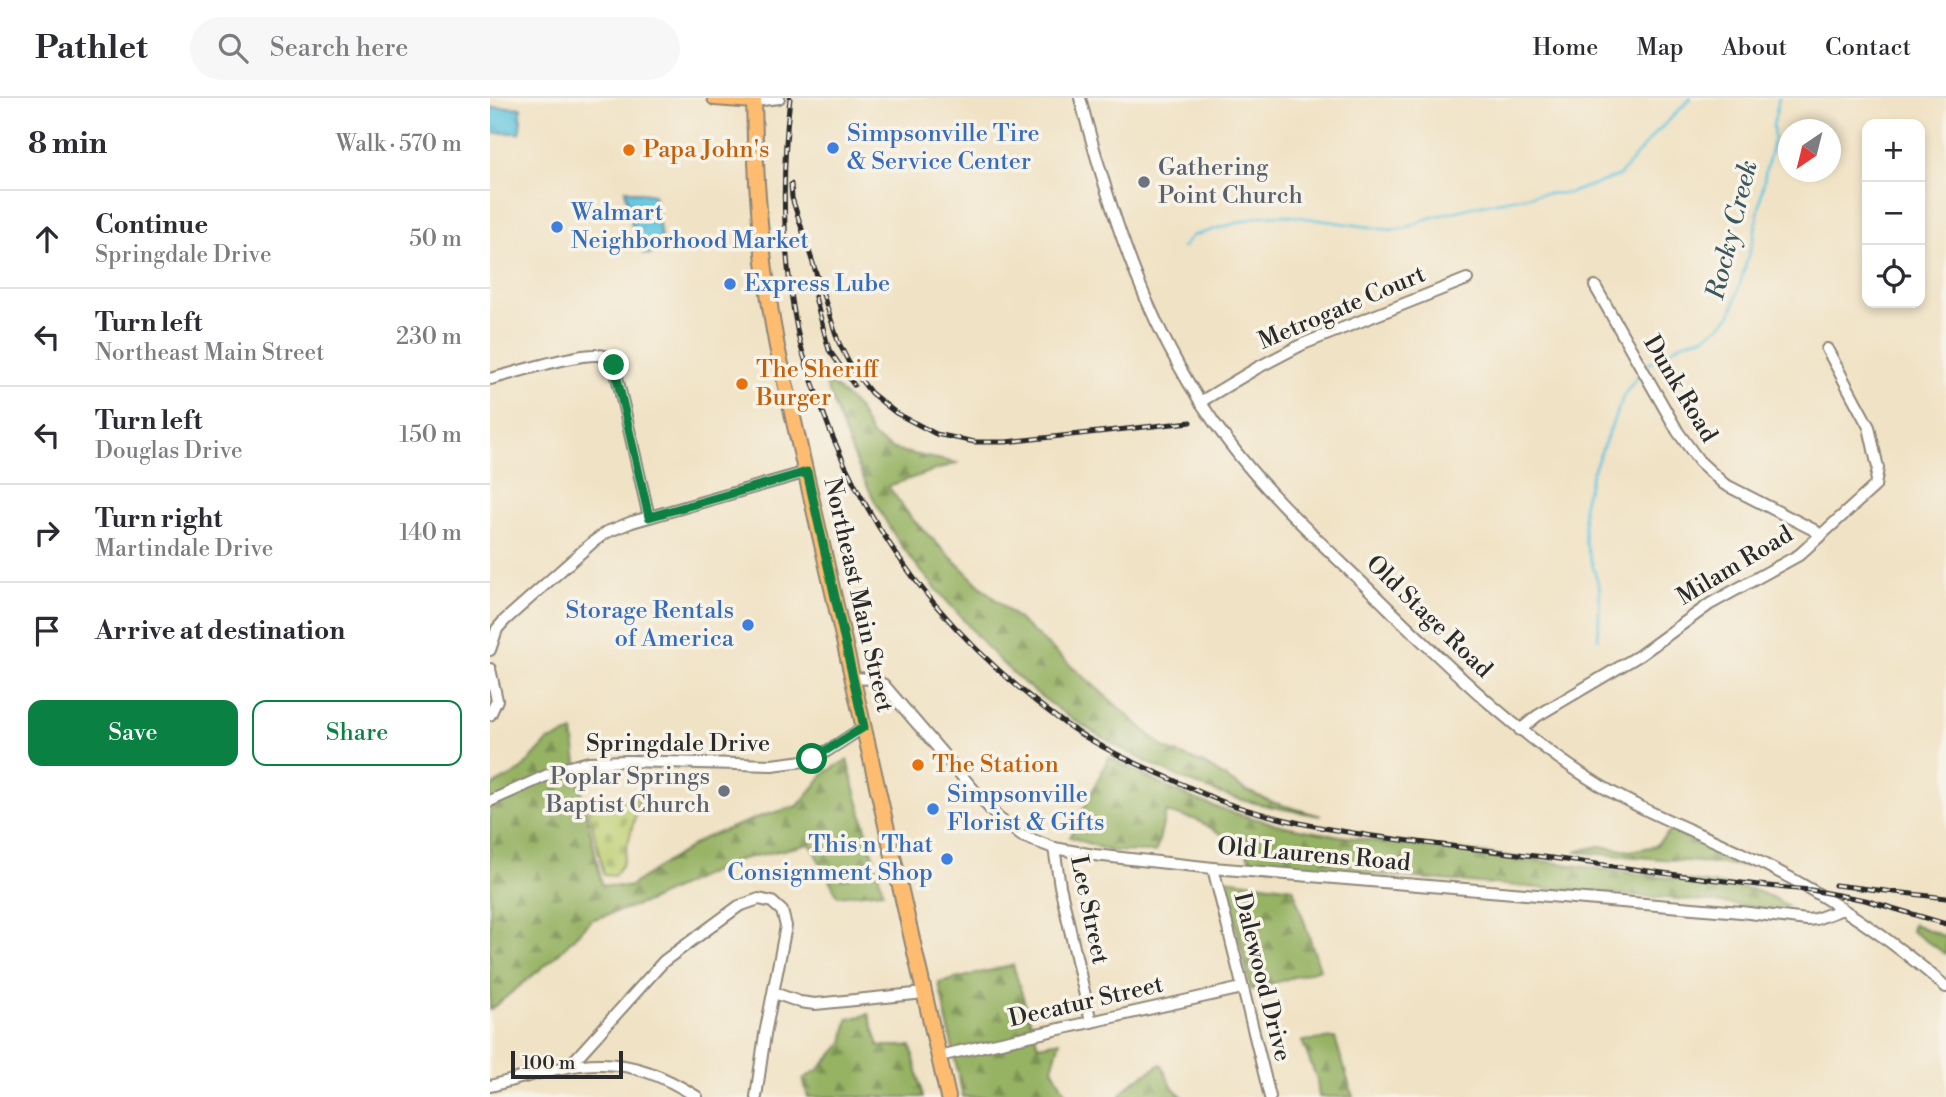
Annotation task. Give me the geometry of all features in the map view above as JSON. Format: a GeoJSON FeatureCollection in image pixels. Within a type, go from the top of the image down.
{"type":"FeatureCollection","features":[{"type":"Feature","properties":{"kind":"main road"},"geometry":{"type":"LineString","coordinates":[[715,98],[754,100]]}},
{"type":"Feature","properties":{"kind":"main road","name":"Northeast Main Street"},"geometry":{"type":"LineString","coordinates":[[754,100],[755,175],[763,267],[778,347],[948,1097]]}},
{"type":"Feature","properties":{"kind":"street"},"geometry":{"type":"LineString","coordinates":[[754,100],[779,98]]}},
{"type":"Feature","properties":{"kind":"street","name":"Old Stage Road"},"geometry":{"type":"LineString","coordinates":[[1080,98],[1131,264],[1168,346],[1200,402],[1228,442],[1268,487],[1438,657],[1520,730],[1566,764],[1604,788],[1784,874],[1881,937],[1946,987]]}},
{"type":"Feature","properties":{"kind":"street","name":"Metrogate Court"},"geometry":{"type":"LineString","coordinates":[[1200,402],[1303,344],[1467,279]]}},
{"type":"Feature","properties":{"kind":"street","name":"Dunk Road"},"geometry":{"type":"LineString","coordinates":[[1595,286],[1678,432],[1699,461],[1724,484],[1821,536]]}},
{"type":"Feature","properties":{"kind":"street","name":"Milam Road"},"geometry":{"type":"LineString","coordinates":[[1520,730],[1537,716],[1640,655],[1710,604],[1785,565],[1875,486],[1878,468],[1869,427],[1827,349]]}},
{"type":"Feature","properties":{"kind":"street"},"geometry":{"type":"LineString","coordinates":[[490,380],[585,356],[602,356],[609,359],[615,368],[649,517]]}},
{"type":"Feature","properties":{"kind":"street"},"geometry":{"type":"LineString","coordinates":[[490,650],[501,624],[593,542],[616,528],[807,472]]}},
{"type":"Feature","properties":{"kind":"street"},"geometry":{"type":"LineString","coordinates":[[490,668],[497,700],[490,715]]}},
{"type":"Feature","properties":{"kind":"street","name":"Old Laurens Road"},"geometry":{"type":"LineString","coordinates":[[853,678],[873,679],[884,685],[997,817],[1022,836],[1054,848],[1213,868],[1741,912],[1807,920],[1840,910]]}},
{"type":"Feature","properties":{"kind":"street","name":"Springdale Drive"},"geometry":{"type":"LineString","coordinates":[[490,801],[561,769],[589,762],[772,765],[804,761],[827,751],[864,727]]}},
{"type":"Feature","properties":{"kind":"street","name":"Lee Street"},"geometry":{"type":"LineString","coordinates":[[1054,848],[1091,1022]]}},
{"type":"Feature","properties":{"kind":"street","name":"Dalewood Drive"},"geometry":{"type":"LineString","coordinates":[[1213,868],[1270,1097]]}},
{"type":"Feature","properties":{"kind":"street"},"geometry":{"type":"LineString","coordinates":[[571,1064],[664,961],[733,910],[750,901],[762,899],[779,908],[785,919],[786,936],[765,1034],[756,1097]]}},
{"type":"Feature","properties":{"kind":"street","name":"Decatur Street"},"geometry":{"type":"LineString","coordinates":[[939,1056],[1242,988]]}},
{"type":"Feature","properties":{"kind":"street"},"geometry":{"type":"LineString","coordinates":[[774,993],[815,1004],[925,993]]}},
{"type":"Feature","properties":{"kind":"street"},"geometry":{"type":"LineString","coordinates":[[490,1086],[571,1064],[593,1064],[642,1069],[697,1097]]}},
{"type":"Feature","properties":{"kind":"green space"},"geometry":{"type":"Polygon","coordinates":[[[823,376],[857,407],[872,436],[903,452],[957,463],[888,486],[912,519],[978,584],[1166,749],[1204,764],[1245,790],[1275,803],[1321,816],[1236,798],[1154,766],[1071,718],[1022,681],[983,643],[923,574],[895,536],[863,478],[823,376]]]}},
{"type":"Feature","properties":{"kind":"green space"},"geometry":{"type":"Polygon","coordinates":[[[573,732],[579,779],[602,885],[628,887],[704,838],[762,816],[798,806],[826,772],[847,760],[883,891],[838,896],[810,844],[737,860],[647,902],[591,920],[553,959],[490,1010],[490,787],[520,771],[548,741],[573,732]]]}},
{"type":"Feature","properties":{"kind":"green space"},"geometry":{"type":"Polygon","coordinates":[[[1109,757],[1195,799],[1258,820],[1360,839],[1751,889],[1788,906],[1774,909],[1253,865],[1247,855],[1251,842],[1244,837],[1223,835],[1197,820],[1166,812],[1156,852],[1110,851],[1070,837],[1109,757]]]}},
{"type":"Feature","properties":{"kind":"green space"},"geometry":{"type":"Polygon","coordinates":[[[605,797],[640,799],[622,865],[614,876],[604,875],[589,811],[605,797]]]}},
{"type":"Feature","properties":{"kind":"green space"},"geometry":{"type":"Polygon","coordinates":[[[1671,830],[1748,866],[1575,852],[1599,846],[1630,851],[1655,846],[1671,830]]]}},
{"type":"Feature","properties":{"kind":"green space"},"geometry":{"type":"Polygon","coordinates":[[[1225,879],[1293,888],[1320,969],[1251,990],[1225,879]]]}},
{"type":"Feature","properties":{"kind":"green space"},"geometry":{"type":"Polygon","coordinates":[[[1913,924],[1946,937],[1946,954],[1911,931],[1913,924]]]}},
{"type":"Feature","properties":{"kind":"green space"},"geometry":{"type":"Polygon","coordinates":[[[1013,965],[1038,1045],[1060,1041],[1052,1068],[1068,1097],[963,1097],[939,983],[1013,965]]]}},
{"type":"Feature","properties":{"kind":"green space"},"geometry":{"type":"Polygon","coordinates":[[[869,1014],[879,1046],[911,1046],[923,1097],[808,1097],[803,1079],[819,1069],[843,1043],[848,1019],[869,1014]]]}},
{"type":"Feature","properties":{"kind":"green space"},"geometry":{"type":"Polygon","coordinates":[[[1335,1038],[1353,1097],[1319,1097],[1317,1079],[1302,1041],[1335,1038]]]}},
{"type":"Feature","properties":{"kind":"green space"},"geometry":{"type":"Polygon","coordinates":[[[1161,1064],[1172,1087],[1183,1097],[1120,1097],[1132,1083],[1161,1064]]]}},
{"type":"Feature","properties":{"kind":"water"},"geometry":{"type":"Polygon","coordinates":[[[490,108],[521,108],[520,133],[490,133],[490,108]]]}},
{"type":"Feature","properties":{"kind":"water"},"geometry":{"type":"Polygon","coordinates":[[[625,190],[654,195],[663,250],[648,255],[643,253],[632,225],[625,190]]]}},
{"type":"Feature","properties":{"kind":"waterway"},"geometry":{"type":"LineString","coordinates":[[1182,248],[1192,236],[1260,216],[1284,215],[1391,230],[1406,228],[1426,219],[1476,206],[1539,194],[1569,193],[1619,176],[1651,138],[1691,98]]}},
{"type":"Feature","properties":{"kind":"waterway","name":"Rocky Creek"},"geometry":{"type":"LineString","coordinates":[[1646,365],[1684,342],[1704,337],[1731,314],[1754,236],[1774,139],[1773,126],[1779,98]]}},
{"type":"Feature","properties":{"kind":"waterway","name":"Rocky Creek"},"geometry":{"type":"LineString","coordinates":[[1598,639],[1600,589],[1585,541],[1583,506],[1592,474],[1624,395],[1639,374]]}},
{"type":"Feature","properties":{"kind":"railway"},"geometry":{"type":"LineString","coordinates":[[790,98],[784,185],[788,271],[804,356],[838,450],[887,540],[916,581],[985,657],[1064,723],[1116,754],[1226,803],[1302,823],[1418,842],[1811,890],[1865,900],[1946,924]]}},
{"type":"Feature","properties":{"kind":"railway"},"geometry":{"type":"LineString","coordinates":[[791,184],[792,198],[838,341],[851,367],[871,393],[896,413],[936,434],[975,442],[1006,442],[1191,422]]}},
{"type":"Feature","properties":{"kind":"railway"},"geometry":{"type":"LineString","coordinates":[[815,297],[829,350],[854,385]]}},
{"type":"Feature","properties":{"kind":"railway"},"geometry":{"type":"LineString","coordinates":[[1835,885],[1946,898]]}},
{"type":"Feature","properties":{"kind":"place","name":"Simpsonville Tire & Service Center"},"geometry":{"type":"Point","coordinates":[833,148]}},
{"type":"Feature","properties":{"kind":"place","name":"Papa John's"},"geometry":{"type":"Point","coordinates":[629,150]}},
{"type":"Feature","properties":{"kind":"place","name":"Gathering Point Church"},"geometry":{"type":"Point","coordinates":[1144,182]}},
{"type":"Feature","properties":{"kind":"place","name":"Walmart Neighborhood Market"},"geometry":{"type":"Point","coordinates":[557,227]}},
{"type":"Feature","properties":{"kind":"place","name":"Express Lube"},"geometry":{"type":"Point","coordinates":[730,284]}},
{"type":"Feature","properties":{"kind":"place","name":"The Sheriff Burger"},"geometry":{"type":"Point","coordinates":[742,384]}},
{"type":"Feature","properties":{"kind":"place","name":"Storage Rentals of America"},"geometry":{"type":"Point","coordinates":[748,625]}},
{"type":"Feature","properties":{"kind":"place","name":"The Station"},"geometry":{"type":"Point","coordinates":[918,765]}},
{"type":"Feature","properties":{"kind":"place","name":"Poplar Springs Baptist Church"},"geometry":{"type":"Point","coordinates":[724,791]}},
{"type":"Feature","properties":{"kind":"place","name":"Simpsonville Florist & Gifts"},"geometry":{"type":"Point","coordinates":[933,809]}},
{"type":"Feature","properties":{"kind":"place","name":"This n That Consignment Shop"},"geometry":{"type":"Point","coordinates":[947,859]}},
{"type":"Feature","properties":{"kind":"route"},"geometry":{"type":"LineString","coordinates":[[614,365],[649,517],[807,472],[864,727],[812,759]]}}]}
